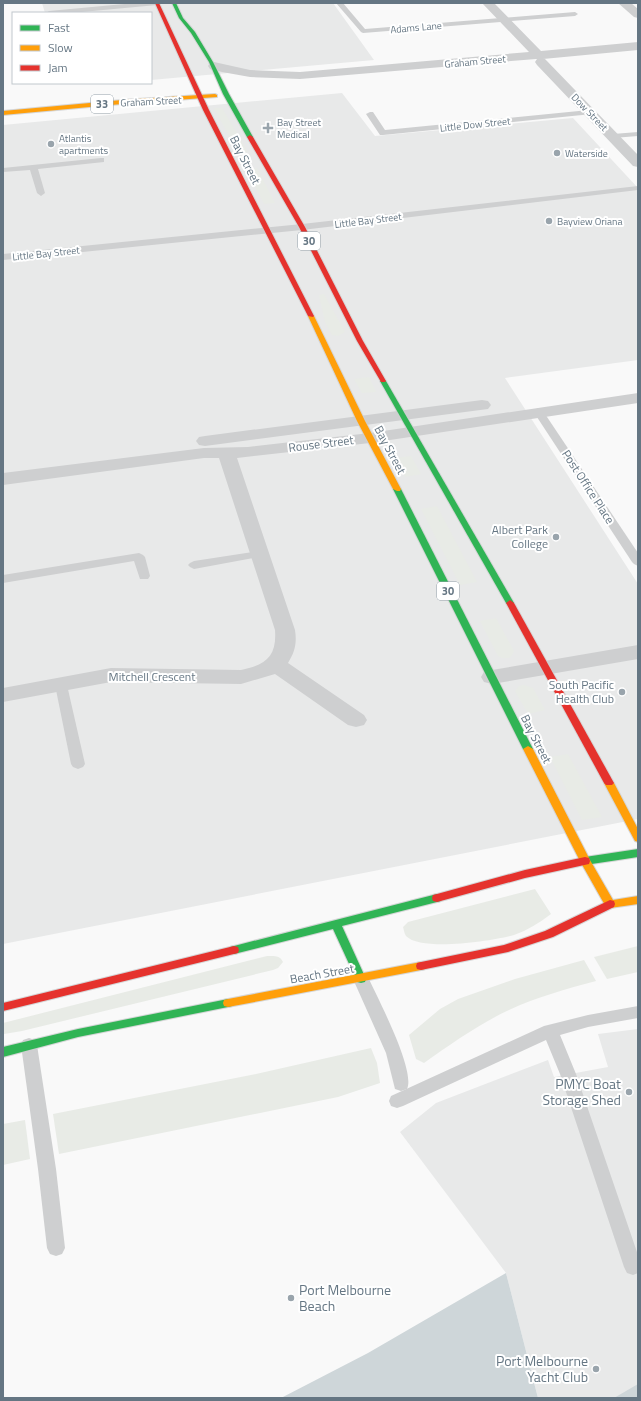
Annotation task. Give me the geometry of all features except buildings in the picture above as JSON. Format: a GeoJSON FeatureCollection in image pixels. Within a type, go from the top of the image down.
{"type":"FeatureCollection","features":[{"type":"Feature","properties":{"kind":"main road","name":"Bay Street"},"geometry":{"type":"LineString","coordinates":[[157,3],[189,72],[226,94],[302,227],[357,342],[408,423],[547,668],[638,838]]}},
{"type":"Feature","properties":{"kind":"main road","name":"Bay Street"},"geometry":{"type":"LineString","coordinates":[[174,3],[181,18],[193,32],[214,66],[201,98],[245,188],[269,230],[330,346],[361,421],[585,861],[610,904]]}},
{"type":"Feature","properties":{"kind":"main road","name":"Graham Street"},"geometry":{"type":"LineString","coordinates":[[3,104],[136,92]]}},
{"type":"Feature","properties":{"kind":"main road","name":"Graham Street"},"geometry":{"type":"LineString","coordinates":[[3,113],[122,102],[201,98],[226,94]]}},
{"type":"Feature","properties":{"kind":"main road"},"geometry":{"type":"LineString","coordinates":[[7,1003],[336,925],[525,874],[585,861],[638,853]]}},
{"type":"Feature","properties":{"kind":"main road","name":"Beach Street"},"geometry":{"type":"LineString","coordinates":[[3,1052],[154,1017],[361,979],[469,957],[528,942],[566,926],[610,904],[638,900]]}},
{"type":"Feature","properties":{"kind":"main road"},"geometry":{"type":"LineString","coordinates":[[336,925],[361,979]]}},
{"type":"Feature","properties":{"kind":"street","name":"Dow Street"},"geometry":{"type":"LineString","coordinates":[[488,3],[506,20],[540,59],[638,163]]}},
{"type":"Feature","properties":{"kind":"street"},"geometry":{"type":"LineString","coordinates":[[624,3],[638,15]]}},
{"type":"Feature","properties":{"kind":"street","name":"Graham Street"},"geometry":{"type":"LineString","coordinates":[[214,66],[236,72],[260,75],[313,76],[638,52]]}},
{"type":"Feature","properties":{"kind":"street","name":"Graham Street"},"geometry":{"type":"LineString","coordinates":[[206,83],[272,86],[331,82],[540,59]]}},
{"type":"Feature","properties":{"kind":"street","name":"Graham Street"},"geometry":{"type":"LineString","coordinates":[[313,76],[331,82]]}},
{"type":"Feature","properties":{"kind":"street","name":"Rouse Street"},"geometry":{"type":"LineString","coordinates":[[3,479],[198,453],[277,449],[370,438],[408,423],[638,385]]}},
{"type":"Feature","properties":{"kind":"street","name":"Rouse Street"},"geometry":{"type":"LineString","coordinates":[[3,466],[361,421],[408,423],[538,411],[638,398]]}},
{"type":"Feature","properties":{"kind":"street"},"geometry":{"type":"LineString","coordinates":[[226,452],[287,638],[281,658],[275,664],[356,720]]}},
{"type":"Feature","properties":{"kind":"street"},"geometry":{"type":"LineString","coordinates":[[492,677],[638,652]]}},
{"type":"Feature","properties":{"kind":"street","name":"Mitchell Crescent"},"geometry":{"type":"LineString","coordinates":[[3,695],[119,675],[241,677],[260,672],[275,664]]}},
{"type":"Feature","properties":{"kind":"lane"},"geometry":{"type":"LineString","coordinates":[[60,12],[157,3]]}},
{"type":"Feature","properties":{"kind":"lane","name":"Adams Lane"},"geometry":{"type":"LineString","coordinates":[[339,3],[362,31],[506,20]]}},
{"type":"Feature","properties":{"kind":"lane"},"geometry":{"type":"LineString","coordinates":[[46,5],[49,12]]}},
{"type":"Feature","properties":{"kind":"lane"},"geometry":{"type":"LineString","coordinates":[[506,20],[575,14]]}},
{"type":"Feature","properties":{"kind":"lane","name":"Little Dow Street"},"geometry":{"type":"LineString","coordinates":[[370,114],[383,133],[589,112]]}},
{"type":"Feature","properties":{"kind":"lane"},"geometry":{"type":"LineString","coordinates":[[613,136],[638,134]]}},
{"type":"Feature","properties":{"kind":"lane"},"geometry":{"type":"LineString","coordinates":[[3,170],[101,160]]}},
{"type":"Feature","properties":{"kind":"lane"},"geometry":{"type":"LineString","coordinates":[[33,167],[40,193]]}},
{"type":"Feature","properties":{"kind":"lane","name":"Little Bay Street"},"geometry":{"type":"LineString","coordinates":[[3,257],[302,227],[638,188]]}},
{"type":"Feature","properties":{"kind":"lane","name":"Post Office Place"},"geometry":{"type":"LineString","coordinates":[[538,411],[638,562]]}},
{"type":"Feature","properties":{"kind":"lane"},"geometry":{"type":"LineString","coordinates":[[194,565],[260,554]]}},
{"type":"Feature","properties":{"kind":"lane"},"geometry":{"type":"LineString","coordinates":[[3,579],[139,557],[144,576]]}},
{"type":"Feature","properties":{"kind":"lane"},"geometry":{"type":"LineString","coordinates":[[61,685],[78,764]]}},
{"type":"Feature","properties":{"kind":"lane"},"geometry":{"type":"LineString","coordinates":[[361,979],[394,1053],[401,1084]]}},
{"type":"Feature","properties":{"kind":"lane"},"geometry":{"type":"LineString","coordinates":[[397,1101],[440,1083],[550,1031],[588,1021],[638,1012]]}},
{"type":"Feature","properties":{"kind":"lane"},"geometry":{"type":"LineString","coordinates":[[550,1031],[568,1074],[633,1267]]}},
{"type":"Feature","properties":{"kind":"lane"},"geometry":{"type":"LineString","coordinates":[[29,1045],[47,1169],[56,1248]]}},
{"type":"Feature","properties":{"kind":"shaded area"},"geometry":{"type":"Polygon","coordinates":[[[42,3],[333,3],[374,60],[152,80],[152,12],[45,12],[42,3]]]}},
{"type":"Feature","properties":{"kind":"shaded area"},"geometry":{"type":"Polygon","coordinates":[[[342,93],[375,136],[573,118],[638,188],[638,360],[505,378],[638,584],[638,819],[3,944],[3,125],[342,93]]]}},
{"type":"Feature","properties":{"kind":"shaded area"},"geometry":{"type":"Polygon","coordinates":[[[214,108],[222,108],[248,152],[238,153],[214,108]]]}},
{"type":"Feature","properties":{"kind":"shaded area"},"geometry":{"type":"Polygon","coordinates":[[[257,168],[275,203],[264,204],[246,170],[257,168]]]}},
{"type":"Feature","properties":{"kind":"shaded area"},"geometry":{"type":"Polygon","coordinates":[[[324,294],[345,332],[338,336],[332,335],[325,322],[319,295],[324,294]]]}},
{"type":"Feature","properties":{"kind":"shaded area"},"geometry":{"type":"Polygon","coordinates":[[[369,377],[376,392],[362,393],[354,379],[369,377]]]}},
{"type":"Feature","properties":{"kind":"shaded area"},"geometry":{"type":"Polygon","coordinates":[[[411,456],[421,474],[405,477],[395,458],[411,456]]]}},
{"type":"Feature","properties":{"kind":"shaded area"},"geometry":{"type":"Polygon","coordinates":[[[437,506],[477,582],[460,585],[421,509],[437,506]]]}},
{"type":"Feature","properties":{"kind":"shaded area"},"geometry":{"type":"Polygon","coordinates":[[[496,618],[514,651],[509,658],[502,658],[498,656],[480,621],[496,618]]]}},
{"type":"Feature","properties":{"kind":"shaded area"},"geometry":{"type":"Polygon","coordinates":[[[524,685],[533,688],[545,710],[528,714],[515,691],[519,686],[524,685]]]}},
{"type":"Feature","properties":{"kind":"shaded area"},"geometry":{"type":"Polygon","coordinates":[[[568,754],[602,817],[582,820],[550,757],[568,754]]]}},
{"type":"Feature","properties":{"kind":"shaded area"},"geometry":{"type":"Polygon","coordinates":[[[535,889],[551,914],[533,926],[514,935],[475,942],[441,944],[414,941],[404,933],[403,927],[408,922],[535,889]]]}},
{"type":"Feature","properties":{"kind":"shaded area"},"geometry":{"type":"Polygon","coordinates":[[[638,946],[638,972],[607,979],[594,957],[638,946]]]}},
{"type":"Feature","properties":{"kind":"shaded area"},"geometry":{"type":"Polygon","coordinates":[[[267,956],[278,957],[283,962],[278,968],[273,970],[22,1031],[4,1034],[3,1023],[267,956]]]}},
{"type":"Feature","properties":{"kind":"shaded area"},"geometry":{"type":"Polygon","coordinates":[[[584,960],[596,981],[520,1005],[476,1028],[424,1063],[416,1059],[409,1035],[440,1009],[458,999],[515,979],[584,960]]]}},
{"type":"Feature","properties":{"kind":"shaded area"},"geometry":{"type":"Polygon","coordinates":[[[638,1029],[638,1398],[538,1398],[506,1273],[400,1132],[436,1103],[548,1060],[554,1077],[608,1067],[598,1034],[638,1029]]]}},
{"type":"Feature","properties":{"kind":"shaded area"},"geometry":{"type":"Polygon","coordinates":[[[371,1048],[377,1063],[380,1083],[338,1097],[59,1154],[53,1114],[256,1074],[371,1048]]]}},
{"type":"Feature","properties":{"kind":"shaded area"},"geometry":{"type":"Polygon","coordinates":[[[25,1120],[30,1159],[3,1165],[3,1124],[25,1120]]]}},
{"type":"Feature","properties":{"kind":"shaded area"},"geometry":{"type":"Polygon","coordinates":[[[506,1273],[538,1398],[281,1398],[368,1353],[506,1273]]]}},
{"type":"Feature","properties":{"kind":"shaded area"},"geometry":{"type":"Polygon","coordinates":[[[638,1384],[638,1398],[614,1398],[638,1384]]]}},
{"type":"Feature","properties":{"kind":"traffic: fast"},"geometry":{"type":"LineString","coordinates":[[174,3],[181,18],[193,32],[211,62],[226,94],[250,137]]}},
{"type":"Feature","properties":{"kind":"traffic: fast"},"geometry":{"type":"LineString","coordinates":[[383,381],[510,603]]}},
{"type":"Feature","properties":{"kind":"traffic: fast"},"geometry":{"type":"LineString","coordinates":[[397,489],[528,749]]}},
{"type":"Feature","properties":{"kind":"traffic: fast"},"geometry":{"type":"LineString","coordinates":[[585,861],[638,853]]}},
{"type":"Feature","properties":{"kind":"traffic: fast"},"geometry":{"type":"LineString","coordinates":[[234,950],[437,898]]}},
{"type":"Feature","properties":{"kind":"traffic: fast"},"geometry":{"type":"LineString","coordinates":[[336,925],[361,979]]}},
{"type":"Feature","properties":{"kind":"traffic: fast"},"geometry":{"type":"LineString","coordinates":[[3,1052],[78,1033],[228,1003]]}},
{"type":"Feature","properties":{"kind":"traffic: slow"},"geometry":{"type":"LineString","coordinates":[[3,113],[122,102],[215,96]]}},
{"type":"Feature","properties":{"kind":"traffic: slow"},"geometry":{"type":"LineString","coordinates":[[311,316],[361,421],[397,489]]}},
{"type":"Feature","properties":{"kind":"traffic: slow"},"geometry":{"type":"LineString","coordinates":[[528,749],[585,861],[610,904],[638,900]]}},
{"type":"Feature","properties":{"kind":"traffic: slow"},"geometry":{"type":"LineString","coordinates":[[609,783],[638,838]]}},
{"type":"Feature","properties":{"kind":"traffic: slow"},"geometry":{"type":"LineString","coordinates":[[228,1003],[421,966]]}},
{"type":"Feature","properties":{"kind":"traffic: jam"},"geometry":{"type":"LineString","coordinates":[[157,3],[206,110],[311,316]]}},
{"type":"Feature","properties":{"kind":"traffic: jam"},"geometry":{"type":"LineString","coordinates":[[250,137],[302,227],[360,341],[383,381]]}},
{"type":"Feature","properties":{"kind":"traffic: jam"},"geometry":{"type":"LineString","coordinates":[[510,603],[609,783]]}},
{"type":"Feature","properties":{"kind":"traffic: jam"},"geometry":{"type":"LineString","coordinates":[[437,898],[525,874],[585,861]]}},
{"type":"Feature","properties":{"kind":"traffic: jam"},"geometry":{"type":"LineString","coordinates":[[421,966],[504,949],[549,934],[610,904]]}},
{"type":"Feature","properties":{"kind":"traffic: jam"},"geometry":{"type":"LineString","coordinates":[[3,1007],[234,950]]}},
{"type":"Feature","properties":{"kind":"place","name":"Bay Street Medical"},"geometry":{"type":"Point","coordinates":[268,128]}},
{"type":"Feature","properties":{"kind":"place","name":"Atlantis apartments"},"geometry":{"type":"Point","coordinates":[51,144]}},
{"type":"Feature","properties":{"kind":"place","name":"Waterside"},"geometry":{"type":"Point","coordinates":[557,153]}},
{"type":"Feature","properties":{"kind":"place","name":"Bayview Oriana"},"geometry":{"type":"Point","coordinates":[549,221]}},
{"type":"Feature","properties":{"kind":"place","name":"Albert Park College"},"geometry":{"type":"Point","coordinates":[556,537]}},
{"type":"Feature","properties":{"kind":"place","name":"South Pacific Health Club"},"geometry":{"type":"Point","coordinates":[622,692]}},
{"type":"Feature","properties":{"kind":"place","name":"PMYC Boat Storage Shed"},"geometry":{"type":"Point","coordinates":[629,1092]}},
{"type":"Feature","properties":{"kind":"place","name":"Port Melbourne Beach"},"geometry":{"type":"Point","coordinates":[291,1298]}},
{"type":"Feature","properties":{"kind":"place","name":"Port Melbourne Yacht Club"},"geometry":{"type":"Point","coordinates":[596,1369]}}]}
